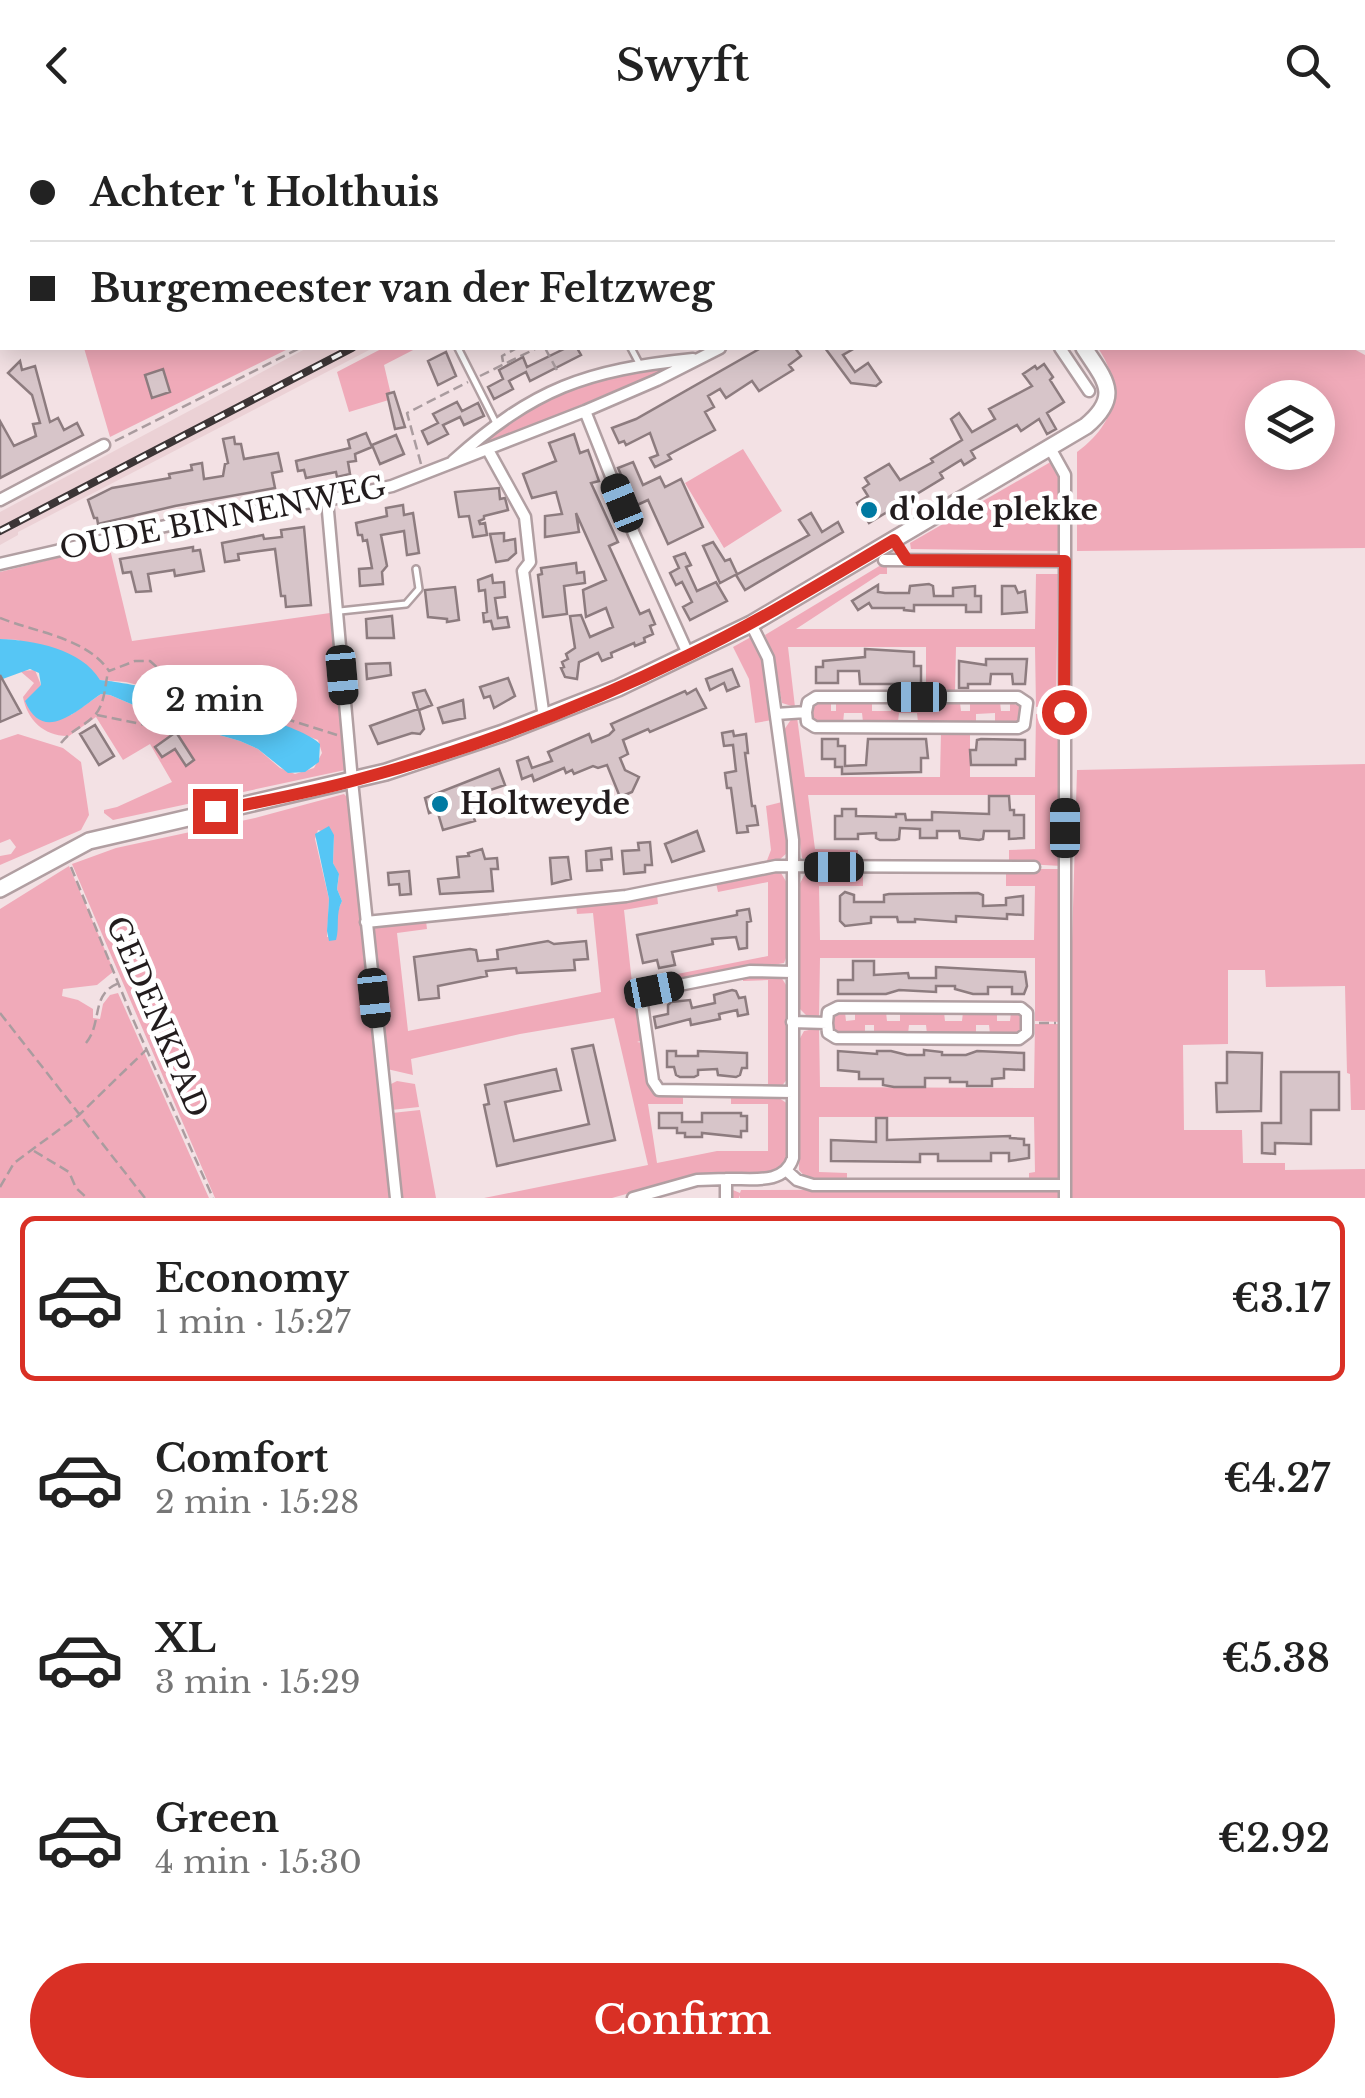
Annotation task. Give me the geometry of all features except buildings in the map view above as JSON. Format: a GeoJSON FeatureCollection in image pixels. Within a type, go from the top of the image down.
{"type":"FeatureCollection","features":[{"type":"Feature","properties":{"kind":"street","name":"OUDE BINNENWEG"},"geometry":{"type":"LineString","coordinates":[[0,564],[174,524],[327,500],[424,475],[585,411],[716,350]]}},
{"type":"Feature","properties":{"kind":"street"},"geometry":{"type":"LineString","coordinates":[[1061,350],[1089,391]]}},
{"type":"Feature","properties":{"kind":"street"},"geometry":{"type":"LineString","coordinates":[[0,889],[64,851],[112,834],[352,782],[426,760],[544,718],[689,656],[751,624],[1092,422],[1106,402],[1104,379],[1085,350]]}},
{"type":"Feature","properties":{"kind":"street","name":"OUDE BINNENWEG"},"geometry":{"type":"LineString","coordinates":[[444,468],[496,422],[564,384],[601,372],[700,358]]}},
{"type":"Feature","properties":{"kind":"street"},"geometry":{"type":"LineString","coordinates":[[585,411],[689,656]]}},
{"type":"Feature","properties":{"kind":"street"},"geometry":{"type":"LineString","coordinates":[[0,500],[104,445]]}},
{"type":"Feature","properties":{"kind":"street"},"geometry":{"type":"LineString","coordinates":[[1050,448],[1065,475],[1065,1198]]}},
{"type":"Feature","properties":{"kind":"street"},"geometry":{"type":"LineString","coordinates":[[488,450],[525,517],[530,562],[523,572],[544,718]]}},
{"type":"Feature","properties":{"kind":"street"},"geometry":{"type":"LineString","coordinates":[[327,500],[396,1198]]}},
{"type":"Feature","properties":{"kind":"street"},"geometry":{"type":"LineString","coordinates":[[894,540],[907,560]]}},
{"type":"Feature","properties":{"kind":"street"},"geometry":{"type":"LineString","coordinates":[[884,560],[1065,561]]}},
{"type":"Feature","properties":{"kind":"street"},"geometry":{"type":"LineString","coordinates":[[632,1198],[697,1180],[773,1178],[787,1171],[793,1158],[793,840],[767,653],[751,624]]}},
{"type":"Feature","properties":{"kind":"street"},"geometry":{"type":"LineString","coordinates":[[816,697],[1018,697],[1024,700],[1027,712],[1022,727],[1000,728],[815,727],[807,722],[806,712],[808,702],[816,697]]}},
{"type":"Feature","properties":{"kind":"street"},"geometry":{"type":"LineString","coordinates":[[776,714],[806,712]]}},
{"type":"Feature","properties":{"kind":"street"},"geometry":{"type":"LineString","coordinates":[[366,922],[615,898],[770,867],[1034,867]]}},
{"type":"Feature","properties":{"kind":"street"},"geometry":{"type":"LineString","coordinates":[[792,972],[750,971],[654,990],[644,998],[642,1007],[654,1083],[661,1091],[792,1092]]}},
{"type":"Feature","properties":{"kind":"street"},"geometry":{"type":"LineString","coordinates":[[838,1007],[1021,1008],[1027,1013],[1027,1033],[1019,1038],[836,1038],[828,1033],[827,1023],[828,1012],[838,1007]]}},
{"type":"Feature","properties":{"kind":"street"},"geometry":{"type":"LineString","coordinates":[[792,1022],[827,1023]]}},
{"type":"Feature","properties":{"kind":"street"},"geometry":{"type":"LineString","coordinates":[[787,1171],[797,1180],[813,1185],[1065,1185]]}},
{"type":"Feature","properties":{"kind":"street"},"geometry":{"type":"LineString","coordinates":[[726,1179],[726,1198]]}},
{"type":"Feature","properties":{"kind":"lane"},"geometry":{"type":"LineString","coordinates":[[459,350],[496,422]]}},
{"type":"Feature","properties":{"kind":"lane"},"geometry":{"type":"LineString","coordinates":[[632,350],[640,365]]}},
{"type":"Feature","properties":{"kind":"lane"},"geometry":{"type":"LineString","coordinates":[[337,612],[406,604],[419,590],[416,568]]}},
{"type":"Feature","properties":{"kind":"path"},"geometry":{"type":"LineString","coordinates":[[104,445],[182,410],[296,350]]}},
{"type":"Feature","properties":{"kind":"path"},"geometry":{"type":"LineString","coordinates":[[504,364],[502,356],[513,350]]}},
{"type":"Feature","properties":{"kind":"path"},"geometry":{"type":"LineString","coordinates":[[515,350],[517,358]]}},
{"type":"Feature","properties":{"kind":"path"},"geometry":{"type":"LineString","coordinates":[[424,475],[406,413],[533,350]]}},
{"type":"Feature","properties":{"kind":"path"},"geometry":{"type":"LineString","coordinates":[[546,350],[564,384]]}},
{"type":"Feature","properties":{"kind":"path"},"geometry":{"type":"LineString","coordinates":[[0,618],[69,642],[98,657],[109,671]]}},
{"type":"Feature","properties":{"kind":"path"},"geometry":{"type":"LineString","coordinates":[[61,743],[68,733],[95,715],[109,671],[135,660],[150,661],[176,684],[348,739]]}},
{"type":"Feature","properties":{"kind":"path"},"geometry":{"type":"LineString","coordinates":[[1027,712],[1064,712]]}},
{"type":"Feature","properties":{"kind":"path"},"geometry":{"type":"LineString","coordinates":[[95,715],[176,730]]}},
{"type":"Feature","properties":{"kind":"path","name":"GEDENKPAD"},"geometry":{"type":"LineString","coordinates":[[64,851],[213,1198]]}},
{"type":"Feature","properties":{"kind":"path"},"geometry":{"type":"LineString","coordinates":[[86,1042],[96,1026],[100,996],[119,983]]}},
{"type":"Feature","properties":{"kind":"path"},"geometry":{"type":"LineString","coordinates":[[0,1013],[145,1198]]}},
{"type":"Feature","properties":{"kind":"path"},"geometry":{"type":"LineString","coordinates":[[1027,1023],[1065,1023]]}},
{"type":"Feature","properties":{"kind":"path"},"geometry":{"type":"LineString","coordinates":[[0,1188],[14,1163],[79,1115],[148,1049]]}},
{"type":"Feature","properties":{"kind":"path"},"geometry":{"type":"LineString","coordinates":[[32,1150],[62,1167],[87,1198]]}},
{"type":"Feature","properties":{"kind":"shaded area"},"geometry":{"type":"Polygon","coordinates":[[[85,350],[286,350],[110,437],[85,350]]]}},
{"type":"Feature","properties":{"kind":"shaded area"},"geometry":{"type":"Polygon","coordinates":[[[303,350],[369,350],[18,532],[0,545],[0,512],[303,350]]]}},
{"type":"Feature","properties":{"kind":"shaded area"},"geometry":{"type":"Polygon","coordinates":[[[379,350],[413,350],[384,365],[392,399],[349,412],[337,372],[379,350]]]}},
{"type":"Feature","properties":{"kind":"shaded area"},"geometry":{"type":"Polygon","coordinates":[[[1099,350],[1356,350],[1365,355],[1365,548],[1077,551],[1077,452],[1100,430],[1112,404],[1113,391],[1099,350]]]}},
{"type":"Feature","properties":{"kind":"shaded area"},"geometry":{"type":"Polygon","coordinates":[[[670,367],[473,448],[566,392],[613,377],[670,367]]]}},
{"type":"Feature","properties":{"kind":"shaded area"},"geometry":{"type":"Polygon","coordinates":[[[743,449],[782,511],[724,548],[685,483],[743,449]]]}},
{"type":"Feature","properties":{"kind":"shaded area"},"geometry":{"type":"Polygon","coordinates":[[[1054,460],[1062,475],[1062,551],[911,549],[910,543],[1054,460]]]}},
{"type":"Feature","properties":{"kind":"shaded area"},"geometry":{"type":"Polygon","coordinates":[[[109,545],[132,641],[330,613],[345,770],[113,820],[104,813],[172,782],[150,744],[123,760],[96,717],[69,736],[52,734],[38,726],[23,697],[34,683],[20,671],[35,670],[41,685],[71,715],[101,694],[110,695],[171,721],[240,741],[295,774],[314,768],[322,753],[318,740],[229,708],[126,682],[100,680],[18,640],[0,639],[0,572],[109,545]]]}},
{"type":"Feature","properties":{"kind":"shaded area"},"geometry":{"type":"Polygon","coordinates":[[[881,565],[887,566],[887,574],[880,574],[796,629],[1035,629],[1036,574],[1058,574],[1056,706],[1036,707],[1035,647],[956,647],[955,691],[926,691],[926,647],[788,647],[795,707],[782,703],[765,635],[881,565]]]}},
{"type":"Feature","properties":{"kind":"shaded area"},"geometry":{"type":"Polygon","coordinates":[[[751,637],[763,657],[772,720],[755,723],[749,679],[733,647],[751,637]]]}},
{"type":"Feature","properties":{"kind":"shaded area"},"geometry":{"type":"Polygon","coordinates":[[[831,702],[831,711],[836,711],[836,702],[872,702],[872,711],[891,711],[891,702],[927,702],[927,711],[937,711],[937,702],[960,703],[961,711],[970,711],[970,703],[1000,702],[1001,711],[1010,711],[1010,703],[1022,706],[1021,721],[995,722],[995,713],[976,714],[976,722],[918,722],[917,713],[899,713],[898,722],[863,722],[862,713],[844,713],[843,723],[816,722],[812,705],[831,702]]]}},
{"type":"Feature","properties":{"kind":"shaded area"},"geometry":{"type":"Polygon","coordinates":[[[1062,713],[1062,866],[1009,863],[1009,850],[1035,849],[1035,795],[808,795],[815,849],[858,850],[858,862],[808,862],[802,858],[784,730],[792,718],[797,717],[805,777],[940,777],[941,733],[970,733],[970,777],[1035,777],[1036,714],[1062,713]]]}},
{"type":"Feature","properties":{"kind":"shaded area"},"geometry":{"type":"Polygon","coordinates":[[[18,734],[63,748],[81,762],[89,815],[81,830],[0,865],[0,856],[11,854],[16,847],[10,839],[0,843],[0,740],[18,734]]]}},
{"type":"Feature","properties":{"kind":"shaded area"},"geometry":{"type":"Polygon","coordinates":[[[1365,764],[1365,1110],[1351,1110],[1345,986],[1266,987],[1265,970],[1228,970],[1228,1044],[1183,1045],[1184,1130],[1242,1130],[1243,1163],[1285,1163],[1285,1170],[1365,1169],[1365,1198],[1070,1198],[1069,1046],[1077,770],[1365,764]]]}},
{"type":"Feature","properties":{"kind":"shaded area"},"geometry":{"type":"Polygon","coordinates":[[[344,794],[348,798],[391,1198],[215,1198],[72,864],[116,848],[344,794]],[[318,830],[315,839],[329,899],[327,937],[337,936],[336,915],[342,901],[337,889],[339,875],[333,863],[334,835],[318,830]]]}},
{"type":"Feature","properties":{"kind":"shaded area"},"geometry":{"type":"Polygon","coordinates":[[[782,802],[788,852],[778,861],[766,863],[771,850],[766,806],[782,802]]]}},
{"type":"Feature","properties":{"kind":"shaded area"},"geometry":{"type":"Polygon","coordinates":[[[69,866],[114,971],[97,985],[63,989],[62,996],[93,1009],[93,1018],[100,1019],[103,1004],[110,995],[118,993],[209,1198],[0,1198],[0,909],[69,866]]]}},
{"type":"Feature","properties":{"kind":"shaded area"},"geometry":{"type":"Polygon","coordinates":[[[1062,869],[1062,1022],[1035,1021],[1035,958],[820,958],[819,1017],[807,1016],[800,1009],[798,887],[805,874],[863,872],[863,886],[819,886],[820,940],[1034,940],[1035,886],[1006,886],[1006,872],[1062,869]]]}},
{"type":"Feature","properties":{"kind":"shaded area"},"geometry":{"type":"Polygon","coordinates":[[[773,871],[781,873],[787,883],[788,953],[784,963],[648,988],[643,1040],[637,1042],[643,1043],[653,1089],[662,1096],[683,1096],[683,1104],[648,1104],[657,1163],[717,1151],[768,1151],[768,1104],[731,1104],[731,1096],[776,1096],[788,1104],[788,1151],[781,1166],[774,1172],[694,1175],[612,1198],[484,1198],[648,1165],[614,1018],[411,1059],[413,1075],[387,1069],[373,929],[385,924],[426,921],[427,929],[397,933],[408,1031],[601,992],[593,913],[577,914],[576,905],[657,895],[658,904],[624,910],[632,983],[768,956],[768,882],[718,892],[716,883],[773,871]]]}},
{"type":"Feature","properties":{"kind":"shaded area"},"geometry":{"type":"Polygon","coordinates":[[[743,977],[781,977],[788,988],[788,1078],[781,1087],[748,1088],[748,1084],[768,1084],[768,980],[743,981],[743,977]]]}},
{"type":"Feature","properties":{"kind":"shaded area"},"geometry":{"type":"Polygon","coordinates":[[[835,1012],[845,1012],[846,1021],[855,1020],[855,1012],[886,1012],[887,1021],[900,1021],[900,1012],[944,1012],[945,1021],[962,1021],[963,1012],[997,1012],[997,1021],[1010,1021],[1011,1012],[1019,1013],[1022,1029],[1016,1034],[990,1034],[989,1025],[976,1025],[976,1034],[927,1034],[926,1025],[909,1025],[908,1034],[874,1034],[874,1025],[865,1025],[865,1034],[837,1033],[832,1030],[835,1012]]]}},
{"type":"Feature","properties":{"kind":"shaded area"},"geometry":{"type":"Polygon","coordinates":[[[1035,1024],[1062,1024],[1062,1181],[1029,1181],[1029,1173],[1035,1172],[1034,1117],[819,1117],[819,1172],[847,1173],[847,1180],[807,1179],[799,1170],[798,1042],[804,1031],[819,1028],[820,1087],[1034,1088],[1035,1024]]]}},
{"type":"Feature","properties":{"kind":"shaded area"},"geometry":{"type":"Polygon","coordinates":[[[397,1081],[415,1084],[419,1107],[391,1110],[389,1085],[397,1081]]]}},
{"type":"Feature","properties":{"kind":"shaded area"},"geometry":{"type":"Polygon","coordinates":[[[420,1110],[436,1198],[401,1198],[392,1113],[420,1110]]]}},
{"type":"Feature","properties":{"kind":"shaded area"},"geometry":{"type":"Polygon","coordinates":[[[1062,1189],[1062,1198],[730,1198],[733,1190],[740,1193],[1062,1189]]]}},
{"type":"Feature","properties":{"kind":"water"},"geometry":{"type":"Polygon","coordinates":[[[0,639],[56,648],[92,669],[100,680],[180,695],[281,724],[320,744],[319,762],[305,772],[288,773],[258,749],[240,741],[171,721],[110,695],[101,694],[60,720],[41,720],[32,714],[25,701],[41,685],[39,673],[30,669],[0,680],[0,639]]]}},
{"type":"Feature","properties":{"kind":"water"},"geometry":{"type":"Polygon","coordinates":[[[329,826],[334,835],[333,863],[339,874],[337,889],[342,901],[336,940],[329,941],[329,899],[315,834],[329,826]]]}},
{"type":"Feature","properties":{"kind":"railway"},"geometry":{"type":"LineString","coordinates":[[0,531],[348,350]]}},
{"type":"Feature","properties":{"kind":"place","name":"d'olde plekke"},"geometry":{"type":"Point","coordinates":[869,510]}},
{"type":"Feature","properties":{"kind":"place","name":"Holtweyde"},"geometry":{"type":"Point","coordinates":[440,804]}},
{"type":"Feature","properties":{"kind":"route"},"geometry":{"type":"LineString","coordinates":[[215,811],[386,772],[503,734],[581,703],[751,624],[894,540],[907,560],[1065,561],[1064,712]]}}]}
